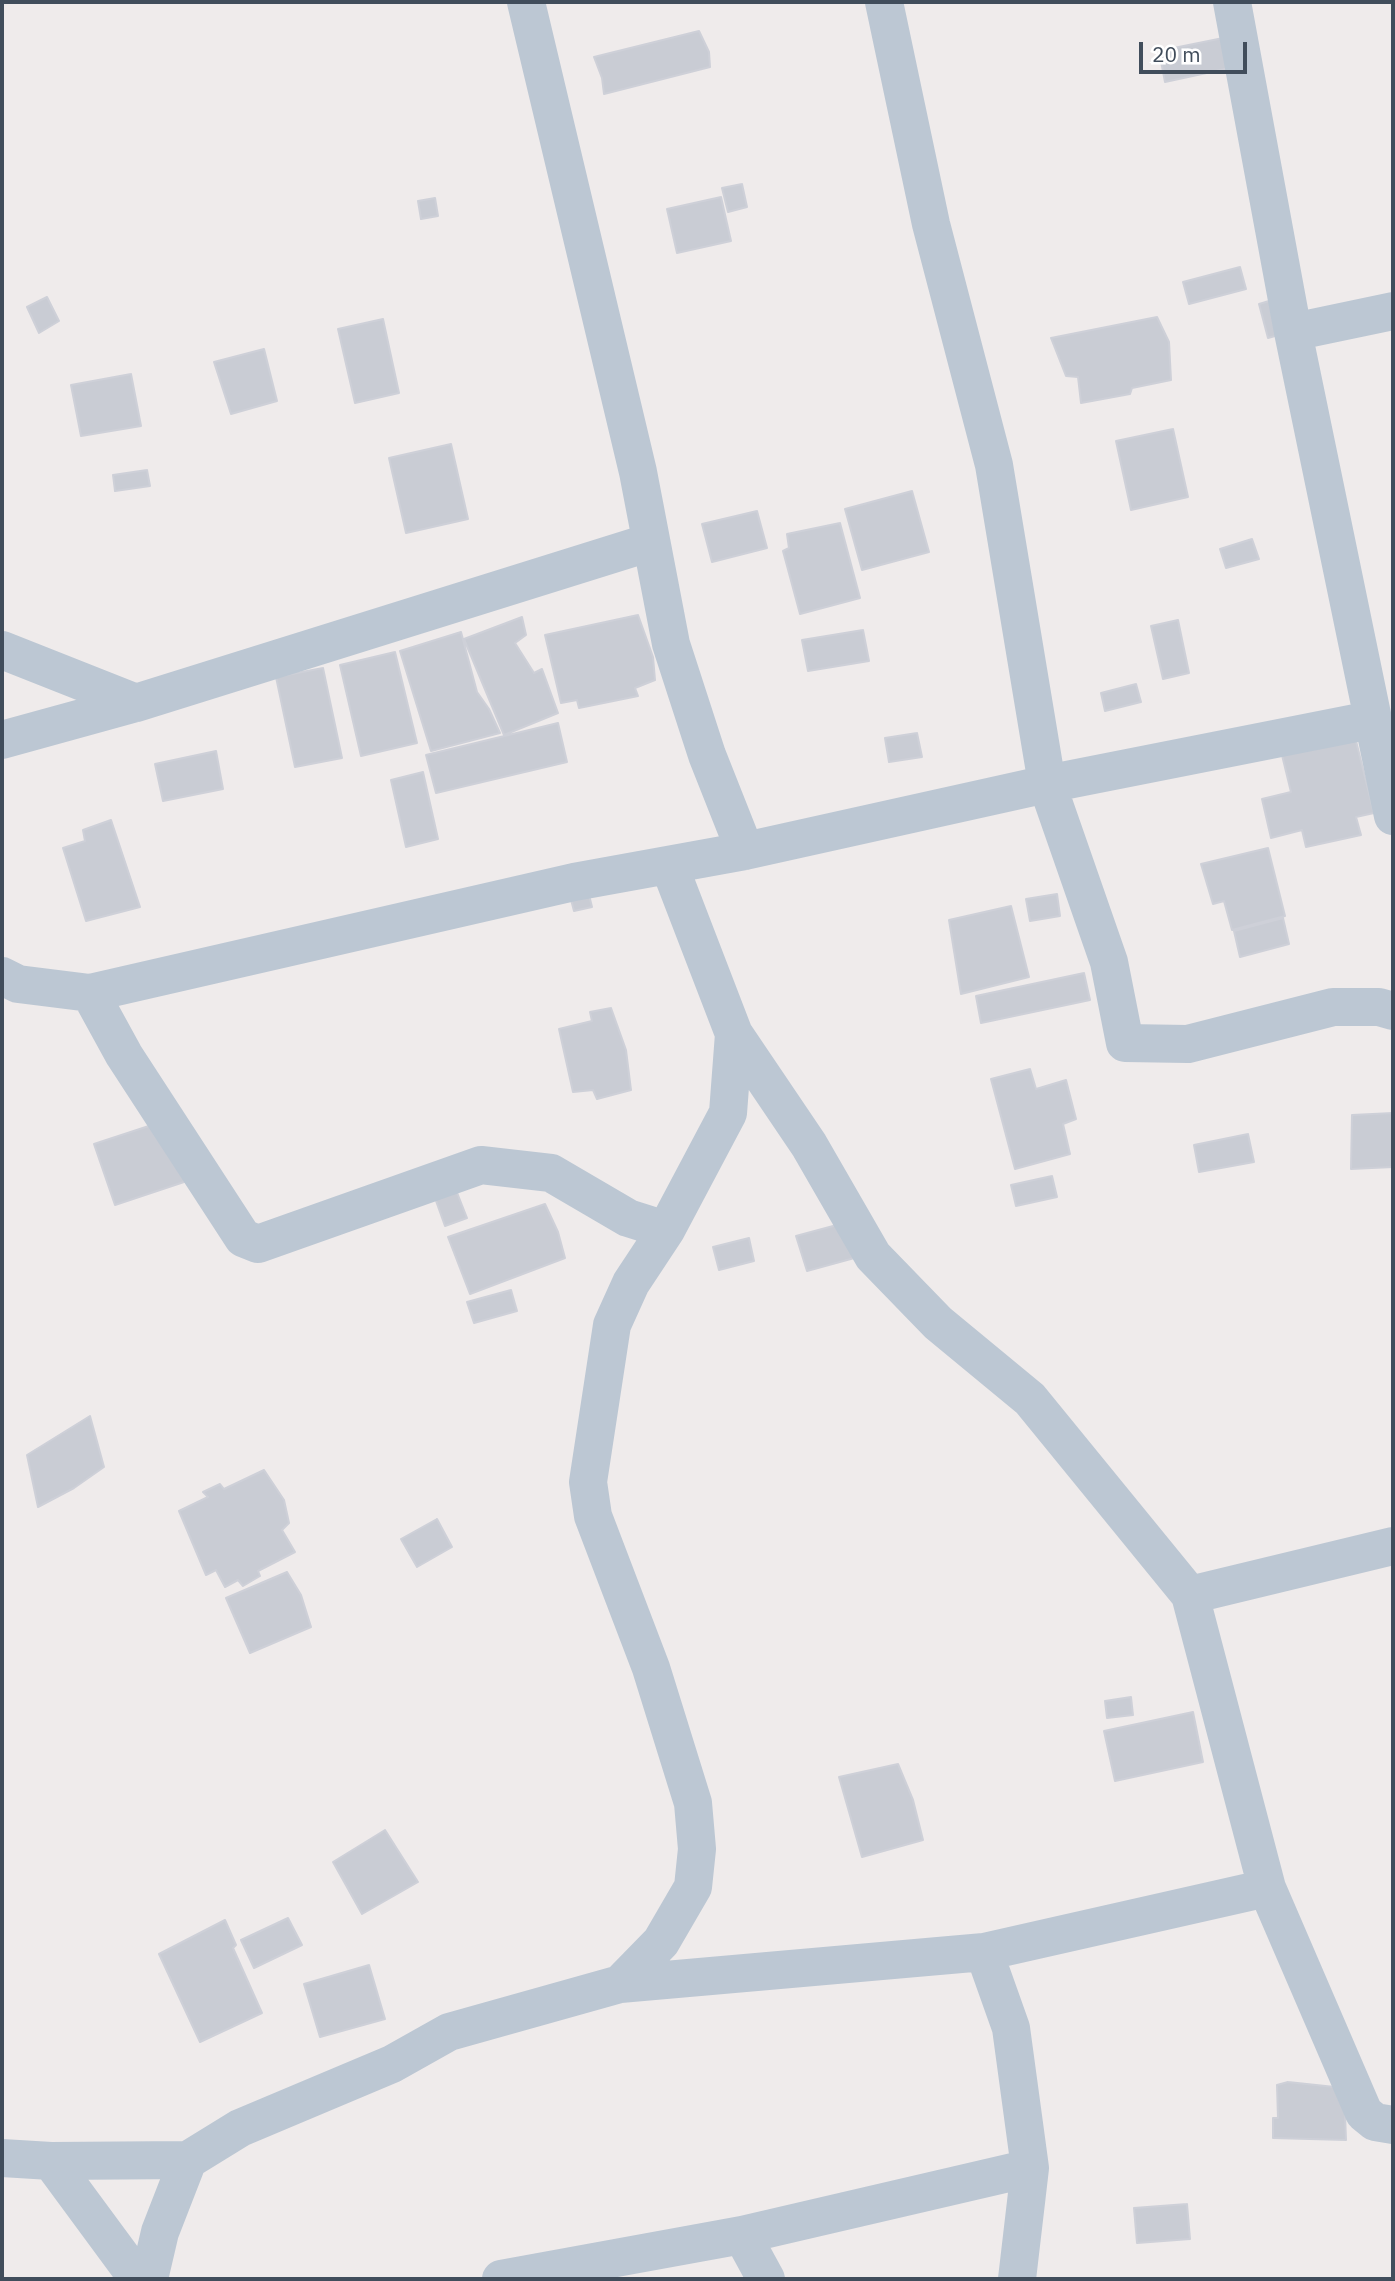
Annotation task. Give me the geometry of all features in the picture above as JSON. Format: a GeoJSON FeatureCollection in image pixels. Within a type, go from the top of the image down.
{"type":"FeatureCollection","features":[{"type":"Feature","properties":{"kind":"street"},"geometry":{"type":"LineString","coordinates":[[527,2],[635,460],[671,644],[707,755],[745,851]]}},
{"type":"Feature","properties":{"kind":"street"},"geometry":{"type":"LineString","coordinates":[[884,2],[931,223],[994,465],[1047,784],[1109,962],[1125,1043],[1188,1044],[1333,1007],[1379,1007],[1393,1011]]}},
{"type":"Feature","properties":{"kind":"street"},"geometry":{"type":"LineString","coordinates":[[1232,2],[1293,332],[1371,720],[1393,816]]}},
{"type":"Feature","properties":{"kind":"street"},"geometry":{"type":"LineString","coordinates":[[1293,332],[1393,311]]}},
{"type":"Feature","properties":{"kind":"street"},"geometry":{"type":"LineString","coordinates":[[2,740],[136,703],[651,542]]}},
{"type":"Feature","properties":{"kind":"street"},"geometry":{"type":"LineString","coordinates":[[2,650],[136,703]]}},
{"type":"Feature","properties":{"kind":"street"},"geometry":{"type":"LineString","coordinates":[[2,976],[18,984],[90,993],[574,882],[745,851],[1047,784],[1371,720]]}},
{"type":"Feature","properties":{"kind":"street"},"geometry":{"type":"LineString","coordinates":[[668,865],[734,1034],[809,1145],[873,1256],[938,1323],[1030,1399],[1190,1595],[1267,1888],[1364,2113],[1375,2122],[1393,2125]]}},
{"type":"Feature","properties":{"kind":"street"},"geometry":{"type":"LineString","coordinates":[[90,993],[124,1055],[243,1238],[258,1244],[481,1165],[551,1173],[628,1218],[666,1230]]}},
{"type":"Feature","properties":{"kind":"street"},"geometry":{"type":"LineString","coordinates":[[620,1984],[661,1942],[693,1887],[697,1849],[693,1803],[651,1668],[593,1516],[588,1482],[612,1325],[631,1283],[666,1230],[728,1113],[734,1034]]}},
{"type":"Feature","properties":{"kind":"street"},"geometry":{"type":"LineString","coordinates":[[1190,1595],[1393,1546]]}},
{"type":"Feature","properties":{"kind":"street"},"geometry":{"type":"LineString","coordinates":[[2,2158],[51,2161],[188,2160],[240,2128],[392,2064],[449,2032],[569,1996],[620,1984],[984,1952],[1267,1888]]}},
{"type":"Feature","properties":{"kind":"street"},"geometry":{"type":"LineString","coordinates":[[984,1952],[1011,2028],[1030,2168],[1017,2279]]}},
{"type":"Feature","properties":{"kind":"street"},"geometry":{"type":"LineString","coordinates":[[149,2279],[160,2232],[188,2160]]}},
{"type":"Feature","properties":{"kind":"street"},"geometry":{"type":"LineString","coordinates":[[51,2161],[138,2279]]}},
{"type":"Feature","properties":{"kind":"street"},"geometry":{"type":"LineString","coordinates":[[500,2279],[741,2235],[1030,2168]]}},
{"type":"Feature","properties":{"kind":"street"},"geometry":{"type":"LineString","coordinates":[[741,2235],[766,2279]]}},
{"type":"Feature","properties":{"kind":"building"},"geometry":{"type":"Polygon","coordinates":[[[699,31],[709,52],[710,67],[604,94],[602,78],[594,57],[699,31]]]}},
{"type":"Feature","properties":{"kind":"building"},"geometry":{"type":"Polygon","coordinates":[[[1233,36],[1239,66],[1165,82],[1159,51],[1233,36]]]}},
{"type":"Feature","properties":{"kind":"building"},"geometry":{"type":"Polygon","coordinates":[[[742,184],[747,207],[728,212],[722,188],[742,184]]]}},
{"type":"Feature","properties":{"kind":"building"},"geometry":{"type":"Polygon","coordinates":[[[721,197],[731,241],[677,253],[667,209],[721,197]]]}},
{"type":"Feature","properties":{"kind":"building"},"geometry":{"type":"Polygon","coordinates":[[[435,198],[438,216],[421,219],[418,201],[435,198]]]}},
{"type":"Feature","properties":{"kind":"building"},"geometry":{"type":"Polygon","coordinates":[[[1240,267],[1246,289],[1189,304],[1183,282],[1240,267]]]}},
{"type":"Feature","properties":{"kind":"building"},"geometry":{"type":"Polygon","coordinates":[[[47,297],[59,321],[39,333],[27,307],[47,297]]]}},
{"type":"Feature","properties":{"kind":"building"},"geometry":{"type":"Polygon","coordinates":[[[1279,298],[1289,332],[1268,338],[1259,304],[1279,298]]]}},
{"type":"Feature","properties":{"kind":"building"},"geometry":{"type":"Polygon","coordinates":[[[1157,317],[1169,342],[1171,380],[1132,388],[1130,394],[1081,403],[1078,377],[1066,376],[1051,338],[1157,317]]]}},
{"type":"Feature","properties":{"kind":"building"},"geometry":{"type":"Polygon","coordinates":[[[383,319],[399,393],[355,403],[338,329],[383,319]]]}},
{"type":"Feature","properties":{"kind":"building"},"geometry":{"type":"Polygon","coordinates":[[[264,349],[277,401],[231,414],[214,362],[264,349]]]}},
{"type":"Feature","properties":{"kind":"building"},"geometry":{"type":"Polygon","coordinates":[[[131,374],[141,426],[81,436],[71,385],[131,374]]]}},
{"type":"Feature","properties":{"kind":"building"},"geometry":{"type":"Polygon","coordinates":[[[1173,429],[1188,497],[1131,510],[1116,441],[1173,429]]]}},
{"type":"Feature","properties":{"kind":"building"},"geometry":{"type":"Polygon","coordinates":[[[451,444],[468,519],[406,533],[389,458],[451,444]]]}},
{"type":"Feature","properties":{"kind":"building"},"geometry":{"type":"Polygon","coordinates":[[[147,470],[150,486],[115,491],[113,475],[147,470]]]}},
{"type":"Feature","properties":{"kind":"building"},"geometry":{"type":"Polygon","coordinates":[[[912,491],[929,552],[862,570],[845,509],[912,491]]]}},
{"type":"Feature","properties":{"kind":"building"},"geometry":{"type":"Polygon","coordinates":[[[757,511],[767,548],[712,562],[702,524],[757,511]]]}},
{"type":"Feature","properties":{"kind":"building"},"geometry":{"type":"Polygon","coordinates":[[[840,523],[860,598],[800,614],[783,551],[789,548],[787,534],[840,523]]]}},
{"type":"Feature","properties":{"kind":"building"},"geometry":{"type":"Polygon","coordinates":[[[1252,539],[1259,559],[1226,568],[1220,549],[1252,539]]]}},
{"type":"Feature","properties":{"kind":"building"},"geometry":{"type":"Polygon","coordinates":[[[638,615],[653,657],[655,680],[635,688],[638,696],[579,708],[577,700],[561,703],[545,635],[638,615]]]}},
{"type":"Feature","properties":{"kind":"building"},"geometry":{"type":"Polygon","coordinates":[[[522,617],[526,635],[515,643],[534,673],[542,669],[558,713],[504,735],[464,639],[522,617]]]}},
{"type":"Feature","properties":{"kind":"building"},"geometry":{"type":"Polygon","coordinates":[[[1178,620],[1189,673],[1163,679],[1151,626],[1178,620]]]}},
{"type":"Feature","properties":{"kind":"building"},"geometry":{"type":"Polygon","coordinates":[[[863,630],[869,661],[808,671],[802,640],[863,630]]]}},
{"type":"Feature","properties":{"kind":"building"},"geometry":{"type":"Polygon","coordinates":[[[461,632],[477,692],[489,709],[500,733],[431,751],[400,651],[461,632]]]}},
{"type":"Feature","properties":{"kind":"building"},"geometry":{"type":"Polygon","coordinates":[[[395,652],[417,743],[361,756],[340,665],[395,652]]]}},
{"type":"Feature","properties":{"kind":"building"},"geometry":{"type":"Polygon","coordinates":[[[323,668],[342,758],[295,767],[276,677],[323,668]]]}},
{"type":"Feature","properties":{"kind":"building"},"geometry":{"type":"Polygon","coordinates":[[[1136,684],[1141,702],[1105,711],[1101,693],[1136,684]]]}},
{"type":"Feature","properties":{"kind":"building"},"geometry":{"type":"Polygon","coordinates":[[[558,723],[567,762],[436,793],[426,755],[558,723]]]}},
{"type":"Feature","properties":{"kind":"building"},"geometry":{"type":"Polygon","coordinates":[[[917,733],[922,757],[889,762],[885,738],[917,733]]]}},
{"type":"Feature","properties":{"kind":"building"},"geometry":{"type":"Polygon","coordinates":[[[1354,733],[1374,813],[1356,817],[1361,835],[1306,847],[1302,830],[1271,838],[1262,799],[1291,792],[1281,751],[1354,733]]]}},
{"type":"Feature","properties":{"kind":"building"},"geometry":{"type":"Polygon","coordinates":[[[216,751],[223,789],[163,801],[155,764],[216,751]]]}},
{"type":"Feature","properties":{"kind":"building"},"geometry":{"type":"Polygon","coordinates":[[[423,772],[438,839],[406,847],[391,780],[423,772]]]}},
{"type":"Feature","properties":{"kind":"building"},"geometry":{"type":"Polygon","coordinates":[[[111,820],[140,907],[86,921],[63,848],[85,841],[83,830],[111,820]]]}},
{"type":"Feature","properties":{"kind":"building"},"geometry":{"type":"Polygon","coordinates":[[[1268,848],[1285,916],[1232,930],[1224,901],[1213,904],[1201,864],[1268,848]]]}},
{"type":"Feature","properties":{"kind":"building"},"geometry":{"type":"Polygon","coordinates":[[[587,887],[592,907],[574,911],[569,892],[587,887]]]}},
{"type":"Feature","properties":{"kind":"building"},"geometry":{"type":"Polygon","coordinates":[[[1057,894],[1060,916],[1030,921],[1026,899],[1057,894]]]}},
{"type":"Feature","properties":{"kind":"building"},"geometry":{"type":"Polygon","coordinates":[[[1011,906],[1029,977],[961,994],[949,920],[1011,906]]]}},
{"type":"Feature","properties":{"kind":"building"},"geometry":{"type":"Polygon","coordinates":[[[1283,918],[1289,944],[1240,957],[1234,931],[1283,918]]]}},
{"type":"Feature","properties":{"kind":"building"},"geometry":{"type":"Polygon","coordinates":[[[1084,973],[1090,1000],[981,1023],[976,996],[1084,973]]]}},
{"type":"Feature","properties":{"kind":"building"},"geometry":{"type":"Polygon","coordinates":[[[611,1008],[626,1050],[631,1090],[597,1099],[593,1090],[573,1092],[559,1029],[592,1021],[590,1012],[611,1008]]]}},
{"type":"Feature","properties":{"kind":"building"},"geometry":{"type":"Polygon","coordinates":[[[1030,1069],[1036,1089],[1066,1080],[1076,1119],[1063,1124],[1070,1154],[1015,1169],[991,1079],[1030,1069]]]}},
{"type":"Feature","properties":{"kind":"building"},"geometry":{"type":"Polygon","coordinates":[[[1393,1113],[1393,1167],[1351,1169],[1352,1115],[1393,1113]]]}},
{"type":"Feature","properties":{"kind":"building"},"geometry":{"type":"Polygon","coordinates":[[[161,1122],[211,1173],[115,1205],[94,1144],[161,1122]]]}},
{"type":"Feature","properties":{"kind":"building"},"geometry":{"type":"Polygon","coordinates":[[[1248,1134],[1254,1162],[1199,1172],[1194,1145],[1248,1134]]]}},
{"type":"Feature","properties":{"kind":"building"},"geometry":{"type":"Polygon","coordinates":[[[1052,1176],[1057,1197],[1016,1206],[1011,1185],[1052,1176]]]}},
{"type":"Feature","properties":{"kind":"building"},"geometry":{"type":"Polygon","coordinates":[[[456,1190],[467,1218],[445,1226],[435,1198],[456,1190]]]}},
{"type":"Feature","properties":{"kind":"building"},"geometry":{"type":"Polygon","coordinates":[[[545,1204],[558,1232],[565,1258],[470,1294],[448,1237],[545,1204]]]}},
{"type":"Feature","properties":{"kind":"building"},"geometry":{"type":"Polygon","coordinates":[[[848,1222],[858,1257],[807,1271],[796,1236],[848,1222]]]}},
{"type":"Feature","properties":{"kind":"building"},"geometry":{"type":"Polygon","coordinates":[[[749,1238],[754,1261],[719,1270],[713,1247],[749,1238]]]}},
{"type":"Feature","properties":{"kind":"building"},"geometry":{"type":"Polygon","coordinates":[[[511,1290],[517,1311],[474,1323],[467,1302],[511,1290]]]}},
{"type":"Feature","properties":{"kind":"building"},"geometry":{"type":"Polygon","coordinates":[[[90,1416],[104,1467],[74,1488],[38,1507],[27,1455],[90,1416]]]}},
{"type":"Feature","properties":{"kind":"building"},"geometry":{"type":"Polygon","coordinates":[[[264,1470],[284,1500],[289,1523],[282,1530],[295,1552],[258,1571],[260,1576],[243,1586],[238,1580],[225,1587],[216,1570],[206,1575],[179,1511],[208,1497],[203,1492],[220,1484],[224,1489],[264,1470]]]}},
{"type":"Feature","properties":{"kind":"building"},"geometry":{"type":"Polygon","coordinates":[[[437,1519],[452,1547],[417,1567],[401,1539],[437,1519]]]}},
{"type":"Feature","properties":{"kind":"building"},"geometry":{"type":"Polygon","coordinates":[[[287,1572],[301,1595],[311,1627],[250,1653],[226,1598],[287,1572]]]}},
{"type":"Feature","properties":{"kind":"building"},"geometry":{"type":"Polygon","coordinates":[[[1131,1697],[1133,1715],[1107,1718],[1105,1701],[1131,1697]]]}},
{"type":"Feature","properties":{"kind":"building"},"geometry":{"type":"Polygon","coordinates":[[[1193,1712],[1203,1762],[1115,1781],[1104,1731],[1193,1712]]]}},
{"type":"Feature","properties":{"kind":"building"},"geometry":{"type":"Polygon","coordinates":[[[898,1764],[913,1800],[923,1840],[862,1857],[839,1777],[898,1764]]]}},
{"type":"Feature","properties":{"kind":"building"},"geometry":{"type":"Polygon","coordinates":[[[385,1830],[418,1882],[362,1914],[333,1862],[385,1830]]]}},
{"type":"Feature","properties":{"kind":"building"},"geometry":{"type":"Polygon","coordinates":[[[288,1918],[302,1945],[254,1968],[241,1940],[288,1918]]]}},
{"type":"Feature","properties":{"kind":"building"},"geometry":{"type":"Polygon","coordinates":[[[225,1920],[236,1945],[233,1948],[262,2013],[200,2042],[159,1954],[225,1920]]]}},
{"type":"Feature","properties":{"kind":"building"},"geometry":{"type":"Polygon","coordinates":[[[369,1965],[385,2019],[320,2037],[304,1984],[369,1965]]]}},
{"type":"Feature","properties":{"kind":"building"},"geometry":{"type":"Polygon","coordinates":[[[1288,2082],[1344,2088],[1346,2140],[1273,2138],[1273,2118],[1278,2118],[1277,2085],[1288,2082]]]}},
{"type":"Feature","properties":{"kind":"building"},"geometry":{"type":"Polygon","coordinates":[[[1187,2204],[1190,2239],[1137,2243],[1134,2208],[1187,2204]]]}}]}
